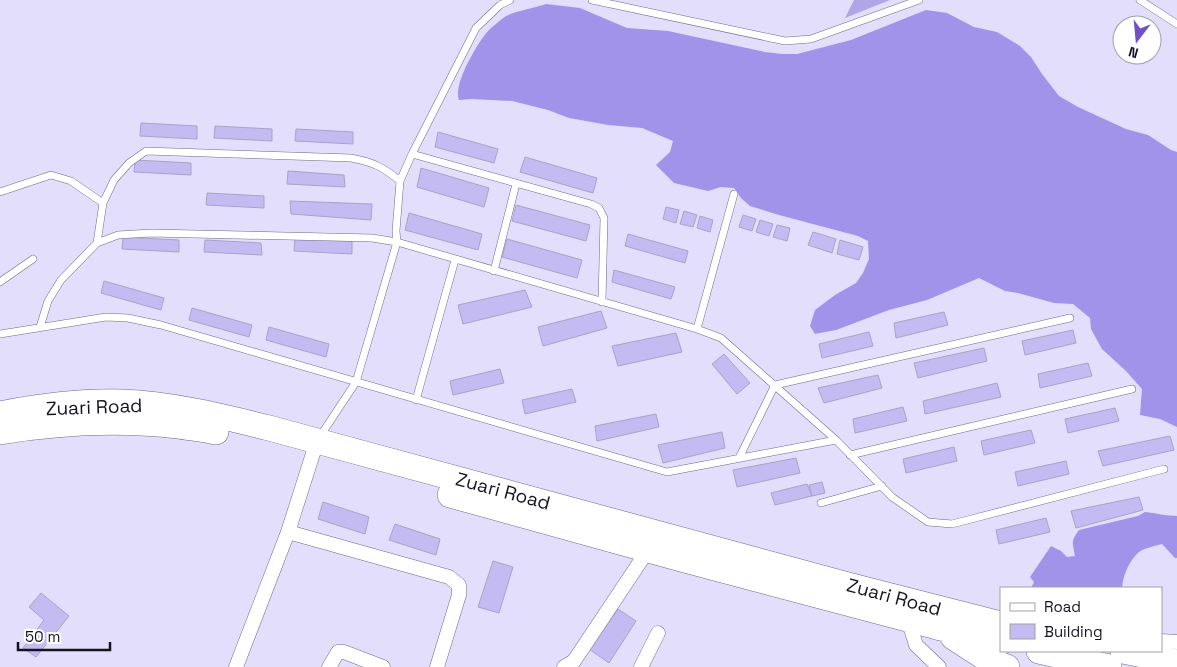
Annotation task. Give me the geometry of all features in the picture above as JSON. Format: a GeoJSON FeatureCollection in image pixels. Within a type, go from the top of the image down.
{"type":"FeatureCollection","features":[{"type":"Feature","properties":{"kind":"highway","name":"Zuari Road"},"geometry":{"type":"LineString","coordinates":[[0,414],[72,404],[122,402],[209,413],[315,449],[648,550],[908,619],[939,618],[1000,624]]}},
{"type":"Feature","properties":{"kind":"highway","name":"Zuari Road"},"geometry":{"type":"LineString","coordinates":[[0,432],[40,426],[94,422],[158,424],[208,430],[265,443],[315,449],[852,586],[1000,642]]}},
{"type":"Feature","properties":{"kind":"highway"},"geometry":{"type":"LineString","coordinates":[[1000,613],[964,605],[954,605],[939,618],[990,661],[1007,667]]}},
{"type":"Feature","properties":{"kind":"highway"},"geometry":{"type":"LineString","coordinates":[[1043,652],[1109,667]]}},
{"type":"Feature","properties":{"kind":"highway"},"geometry":{"type":"LineString","coordinates":[[1116,652],[1117,667]]}},
{"type":"Feature","properties":{"kind":"highway"},"geometry":{"type":"LineString","coordinates":[[1128,652],[1177,662]]}},
{"type":"Feature","properties":{"kind":"street"},"geometry":{"type":"LineString","coordinates":[[236,667],[288,532],[315,449]]}},
{"type":"Feature","properties":{"kind":"street"},"geometry":{"type":"LineString","coordinates":[[288,532],[449,577],[458,585],[460,595],[437,667]]}},
{"type":"Feature","properties":{"kind":"street"},"geometry":{"type":"LineString","coordinates":[[564,667],[574,661],[648,550]]}},
{"type":"Feature","properties":{"kind":"street"},"geometry":{"type":"LineString","coordinates":[[908,619],[916,645],[939,667]]}},
{"type":"Feature","properties":{"kind":"street"},"geometry":{"type":"LineString","coordinates":[[641,667],[658,633]]}},
{"type":"Feature","properties":{"kind":"street"},"geometry":{"type":"LineString","coordinates":[[1162,640],[1177,642]]}},
{"type":"Feature","properties":{"kind":"street"},"geometry":{"type":"LineString","coordinates":[[329,667],[338,652],[344,652],[383,667]]}},
{"type":"Feature","properties":{"kind":"lane"},"geometry":{"type":"LineString","coordinates":[[315,449],[356,382],[398,242],[396,231],[400,181],[476,28],[500,5],[510,0]]}},
{"type":"Feature","properties":{"kind":"lane"},"geometry":{"type":"LineString","coordinates":[[592,0],[785,41],[811,39],[919,0]]}},
{"type":"Feature","properties":{"kind":"lane"},"geometry":{"type":"LineString","coordinates":[[1140,0],[1177,24]]}},
{"type":"Feature","properties":{"kind":"lane"},"geometry":{"type":"LineString","coordinates":[[97,243],[103,203],[114,180],[130,163],[146,151],[351,158],[367,161],[387,170],[400,181]]}},
{"type":"Feature","properties":{"kind":"lane"},"geometry":{"type":"LineString","coordinates":[[412,154],[591,204],[599,208],[604,218],[602,302]]}},
{"type":"Feature","properties":{"kind":"lane"},"geometry":{"type":"LineString","coordinates":[[0,192],[51,175],[71,181],[103,203]]}},
{"type":"Feature","properties":{"kind":"lane"},"geometry":{"type":"LineString","coordinates":[[494,271],[516,184]]}},
{"type":"Feature","properties":{"kind":"lane"},"geometry":{"type":"LineString","coordinates":[[697,329],[734,194]]}},
{"type":"Feature","properties":{"kind":"lane"},"geometry":{"type":"LineString","coordinates":[[40,327],[48,301],[61,280],[97,243],[118,235],[151,232],[372,238],[398,242],[697,329],[721,338],[836,440],[892,497],[928,522],[952,524],[1164,470]]}},
{"type":"Feature","properties":{"kind":"lane"},"geometry":{"type":"LineString","coordinates":[[0,282],[33,259]]}},
{"type":"Feature","properties":{"kind":"lane"},"geometry":{"type":"LineString","coordinates":[[416,400],[455,260]]}},
{"type":"Feature","properties":{"kind":"lane"},"geometry":{"type":"LineString","coordinates":[[0,334],[106,317],[128,318],[161,325],[667,472],[836,440]]}},
{"type":"Feature","properties":{"kind":"lane"},"geometry":{"type":"LineString","coordinates":[[775,385],[1070,318]]}},
{"type":"Feature","properties":{"kind":"lane"},"geometry":{"type":"LineString","coordinates":[[739,458],[775,385]]}},
{"type":"Feature","properties":{"kind":"lane"},"geometry":{"type":"LineString","coordinates":[[850,454],[1132,389]]}},
{"type":"Feature","properties":{"kind":"lane"},"geometry":{"type":"LineString","coordinates":[[821,503],[882,486]]}},
{"type":"Feature","properties":{"kind":"shaded area"},"geometry":{"type":"Polygon","coordinates":[[[854,0],[890,0],[845,18],[854,0]]]}},
{"type":"Feature","properties":{"kind":"shaded area"},"geometry":{"type":"Polygon","coordinates":[[[546,4],[580,8],[627,28],[668,31],[782,54],[797,54],[851,40],[926,10],[947,13],[974,27],[997,32],[1020,46],[1031,57],[1059,96],[1126,129],[1148,135],[1177,152],[1177,427],[1160,419],[1140,415],[1142,389],[1102,349],[1091,329],[1090,318],[1073,304],[1054,303],[1005,291],[979,278],[927,300],[889,310],[836,330],[815,334],[810,326],[815,310],[835,295],[856,283],[869,259],[868,241],[858,236],[750,206],[734,188],[721,187],[708,191],[674,183],[656,165],[670,152],[673,141],[642,128],[608,125],[569,118],[548,110],[512,101],[459,100],[459,85],[462,76],[486,33],[508,15],[546,4]]]}},
{"type":"Feature","properties":{"kind":"shaded area"},"geometry":{"type":"Polygon","coordinates":[[[1145,512],[1177,516],[1177,558],[1162,544],[1139,552],[1129,564],[1122,587],[1032,587],[1034,582],[1030,577],[1051,546],[1061,551],[1067,557],[1075,556],[1073,540],[1079,530],[1138,516],[1145,512]]]}},
{"type":"Feature","properties":{"kind":"building"},"geometry":{"type":"Polygon","coordinates":[[[141,123],[197,126],[197,139],[140,136],[141,123]]]}},
{"type":"Feature","properties":{"kind":"building"},"geometry":{"type":"Polygon","coordinates":[[[215,126],[272,129],[272,141],[214,138],[215,126]]]}},
{"type":"Feature","properties":{"kind":"building"},"geometry":{"type":"Polygon","coordinates":[[[296,129],[353,132],[353,144],[295,141],[296,129]]]}},
{"type":"Feature","properties":{"kind":"building"},"geometry":{"type":"Polygon","coordinates":[[[438,132],[498,149],[494,163],[435,147],[438,132]]]}},
{"type":"Feature","properties":{"kind":"building"},"geometry":{"type":"Polygon","coordinates":[[[525,157],[597,178],[593,193],[520,172],[525,157]]]}},
{"type":"Feature","properties":{"kind":"building"},"geometry":{"type":"Polygon","coordinates":[[[135,160],[191,163],[191,175],[134,172],[135,160]]]}},
{"type":"Feature","properties":{"kind":"building"},"geometry":{"type":"Polygon","coordinates":[[[421,168],[489,188],[484,207],[417,187],[421,168]]]}},
{"type":"Feature","properties":{"kind":"building"},"geometry":{"type":"Polygon","coordinates":[[[288,171],[344,175],[345,187],[287,184],[288,171]]]}},
{"type":"Feature","properties":{"kind":"building"},"geometry":{"type":"Polygon","coordinates":[[[207,193],[264,196],[264,208],[206,205],[207,193]]]}},
{"type":"Feature","properties":{"kind":"building"},"geometry":{"type":"Polygon","coordinates":[[[290,201],[372,204],[371,220],[291,214],[290,201]]]}},
{"type":"Feature","properties":{"kind":"building"},"geometry":{"type":"Polygon","coordinates":[[[516,205],[590,225],[586,241],[512,221],[516,205]]]}},
{"type":"Feature","properties":{"kind":"building"},"geometry":{"type":"Polygon","coordinates":[[[666,207],[679,210],[676,223],[663,219],[666,207]]]}},
{"type":"Feature","properties":{"kind":"building"},"geometry":{"type":"Polygon","coordinates":[[[684,211],[697,215],[693,227],[680,224],[684,211]]]}},
{"type":"Feature","properties":{"kind":"building"},"geometry":{"type":"Polygon","coordinates":[[[409,213],[482,234],[478,250],[405,230],[409,213]]]}},
{"type":"Feature","properties":{"kind":"building"},"geometry":{"type":"Polygon","coordinates":[[[743,215],[756,219],[752,231],[739,227],[743,215]]]}},
{"type":"Feature","properties":{"kind":"building"},"geometry":{"type":"Polygon","coordinates":[[[700,216],[713,220],[710,232],[697,228],[700,216]]]}},
{"type":"Feature","properties":{"kind":"building"},"geometry":{"type":"Polygon","coordinates":[[[760,220],[773,224],[769,236],[756,232],[760,220]]]}},
{"type":"Feature","properties":{"kind":"building"},"geometry":{"type":"Polygon","coordinates":[[[777,225],[790,228],[787,241],[773,237],[777,225]]]}},
{"type":"Feature","properties":{"kind":"building"},"geometry":{"type":"Polygon","coordinates":[[[813,232],[836,239],[832,253],[808,245],[813,232]]]}},
{"type":"Feature","properties":{"kind":"building"},"geometry":{"type":"Polygon","coordinates":[[[628,234],[688,251],[685,263],[625,246],[628,234]]]}},
{"type":"Feature","properties":{"kind":"building"},"geometry":{"type":"Polygon","coordinates":[[[123,237],[179,240],[179,252],[122,249],[123,237]]]}},
{"type":"Feature","properties":{"kind":"building"},"geometry":{"type":"Polygon","coordinates":[[[295,238],[352,241],[352,254],[294,251],[295,238]]]}},
{"type":"Feature","properties":{"kind":"building"},"geometry":{"type":"Polygon","coordinates":[[[507,239],[582,260],[577,278],[502,257],[507,239]]]}},
{"type":"Feature","properties":{"kind":"building"},"geometry":{"type":"Polygon","coordinates":[[[205,240],[261,243],[262,255],[204,252],[205,240]]]}},
{"type":"Feature","properties":{"kind":"building"},"geometry":{"type":"Polygon","coordinates":[[[840,240],[863,247],[859,260],[837,254],[840,240]]]}},
{"type":"Feature","properties":{"kind":"building"},"geometry":{"type":"Polygon","coordinates":[[[614,270],[675,287],[671,299],[612,282],[614,270]]]}},
{"type":"Feature","properties":{"kind":"building"},"geometry":{"type":"Polygon","coordinates":[[[104,281],[164,298],[161,310],[101,293],[104,281]]]}},
{"type":"Feature","properties":{"kind":"building"},"geometry":{"type":"Polygon","coordinates":[[[525,290],[532,307],[463,324],[458,305],[525,290]]]}},
{"type":"Feature","properties":{"kind":"building"},"geometry":{"type":"Polygon","coordinates":[[[192,308],[252,325],[249,337],[189,320],[192,308]]]}},
{"type":"Feature","properties":{"kind":"building"},"geometry":{"type":"Polygon","coordinates":[[[601,311],[607,328],[543,346],[538,327],[601,311]]]}},
{"type":"Feature","properties":{"kind":"building"},"geometry":{"type":"Polygon","coordinates":[[[944,312],[948,325],[896,338],[894,323],[944,312]]]}},
{"type":"Feature","properties":{"kind":"building"},"geometry":{"type":"Polygon","coordinates":[[[269,327],[329,344],[326,357],[266,340],[269,327]]]}},
{"type":"Feature","properties":{"kind":"building"},"geometry":{"type":"Polygon","coordinates":[[[1073,330],[1076,343],[1025,355],[1022,341],[1073,330]]]}},
{"type":"Feature","properties":{"kind":"building"},"geometry":{"type":"Polygon","coordinates":[[[869,332],[873,346],[822,358],[819,344],[869,332]]]}},
{"type":"Feature","properties":{"kind":"building"},"geometry":{"type":"Polygon","coordinates":[[[676,333],[682,352],[618,366],[612,346],[676,333]]]}},
{"type":"Feature","properties":{"kind":"building"},"geometry":{"type":"Polygon","coordinates":[[[984,348],[987,361],[918,378],[914,363],[984,348]]]}},
{"type":"Feature","properties":{"kind":"building"},"geometry":{"type":"Polygon","coordinates":[[[724,354],[750,383],[737,394],[712,364],[724,354]]]}},
{"type":"Feature","properties":{"kind":"building"},"geometry":{"type":"Polygon","coordinates":[[[1088,363],[1092,376],[1040,388],[1038,374],[1088,363]]]}},
{"type":"Feature","properties":{"kind":"building"},"geometry":{"type":"Polygon","coordinates":[[[500,369],[504,383],[453,395],[450,381],[500,369]]]}},
{"type":"Feature","properties":{"kind":"building"},"geometry":{"type":"Polygon","coordinates":[[[878,375],[882,388],[824,403],[818,388],[878,375]]]}},
{"type":"Feature","properties":{"kind":"building"},"geometry":{"type":"Polygon","coordinates":[[[997,383],[1001,397],[925,414],[923,401],[997,383]]]}},
{"type":"Feature","properties":{"kind":"building"},"geometry":{"type":"Polygon","coordinates":[[[572,389],[576,402],[525,414],[522,400],[572,389]]]}},
{"type":"Feature","properties":{"kind":"building"},"geometry":{"type":"Polygon","coordinates":[[[903,407],[907,421],[855,433],[853,419],[903,407]]]}},
{"type":"Feature","properties":{"kind":"building"},"geometry":{"type":"Polygon","coordinates":[[[1115,408],[1119,421],[1068,433],[1065,419],[1115,408]]]}},
{"type":"Feature","properties":{"kind":"building"},"geometry":{"type":"Polygon","coordinates":[[[656,414],[659,427],[597,441],[595,426],[656,414]]]}},
{"type":"Feature","properties":{"kind":"building"},"geometry":{"type":"Polygon","coordinates":[[[1031,430],[1035,443],[984,455],[981,441],[1031,430]]]}},
{"type":"Feature","properties":{"kind":"building"},"geometry":{"type":"Polygon","coordinates":[[[722,432],[725,448],[663,463],[658,445],[722,432]]]}},
{"type":"Feature","properties":{"kind":"building"},"geometry":{"type":"Polygon","coordinates":[[[1170,436],[1174,450],[1103,466],[1098,451],[1170,436]]]}},
{"type":"Feature","properties":{"kind":"building"},"geometry":{"type":"Polygon","coordinates":[[[954,447],[957,461],[906,473],[903,459],[954,447]]]}},
{"type":"Feature","properties":{"kind":"building"},"geometry":{"type":"Polygon","coordinates":[[[796,458],[800,473],[737,487],[733,470],[796,458]]]}},
{"type":"Feature","properties":{"kind":"building"},"geometry":{"type":"Polygon","coordinates":[[[1066,461],[1069,474],[1018,486],[1015,472],[1066,461]]]}},
{"type":"Feature","properties":{"kind":"building"},"geometry":{"type":"Polygon","coordinates":[[[822,482],[825,493],[812,496],[809,485],[822,482]]]}},
{"type":"Feature","properties":{"kind":"building"},"geometry":{"type":"Polygon","coordinates":[[[807,484],[812,496],[775,505],[771,493],[807,484]]]}},
{"type":"Feature","properties":{"kind":"building"},"geometry":{"type":"Polygon","coordinates":[[[1139,497],[1143,510],[1076,528],[1071,511],[1139,497]]]}},
{"type":"Feature","properties":{"kind":"building"},"geometry":{"type":"Polygon","coordinates":[[[323,502],[369,517],[365,534],[318,519],[323,502]]]}},
{"type":"Feature","properties":{"kind":"building"},"geometry":{"type":"Polygon","coordinates":[[[1046,518],[1050,532],[999,544],[996,530],[1046,518]]]}},
{"type":"Feature","properties":{"kind":"building"},"geometry":{"type":"Polygon","coordinates":[[[395,524],[440,539],[436,555],[389,540],[395,524]]]}},
{"type":"Feature","properties":{"kind":"building"},"geometry":{"type":"Polygon","coordinates":[[[493,561],[513,567],[499,613],[478,607],[493,561]]]}},
{"type":"Feature","properties":{"kind":"building"},"geometry":{"type":"Polygon","coordinates":[[[41,593],[69,616],[36,657],[23,648],[44,620],[29,607],[41,593]]]}},
{"type":"Feature","properties":{"kind":"building"},"geometry":{"type":"Polygon","coordinates":[[[618,609],[636,621],[609,663],[589,649],[618,609]]]}}]}
